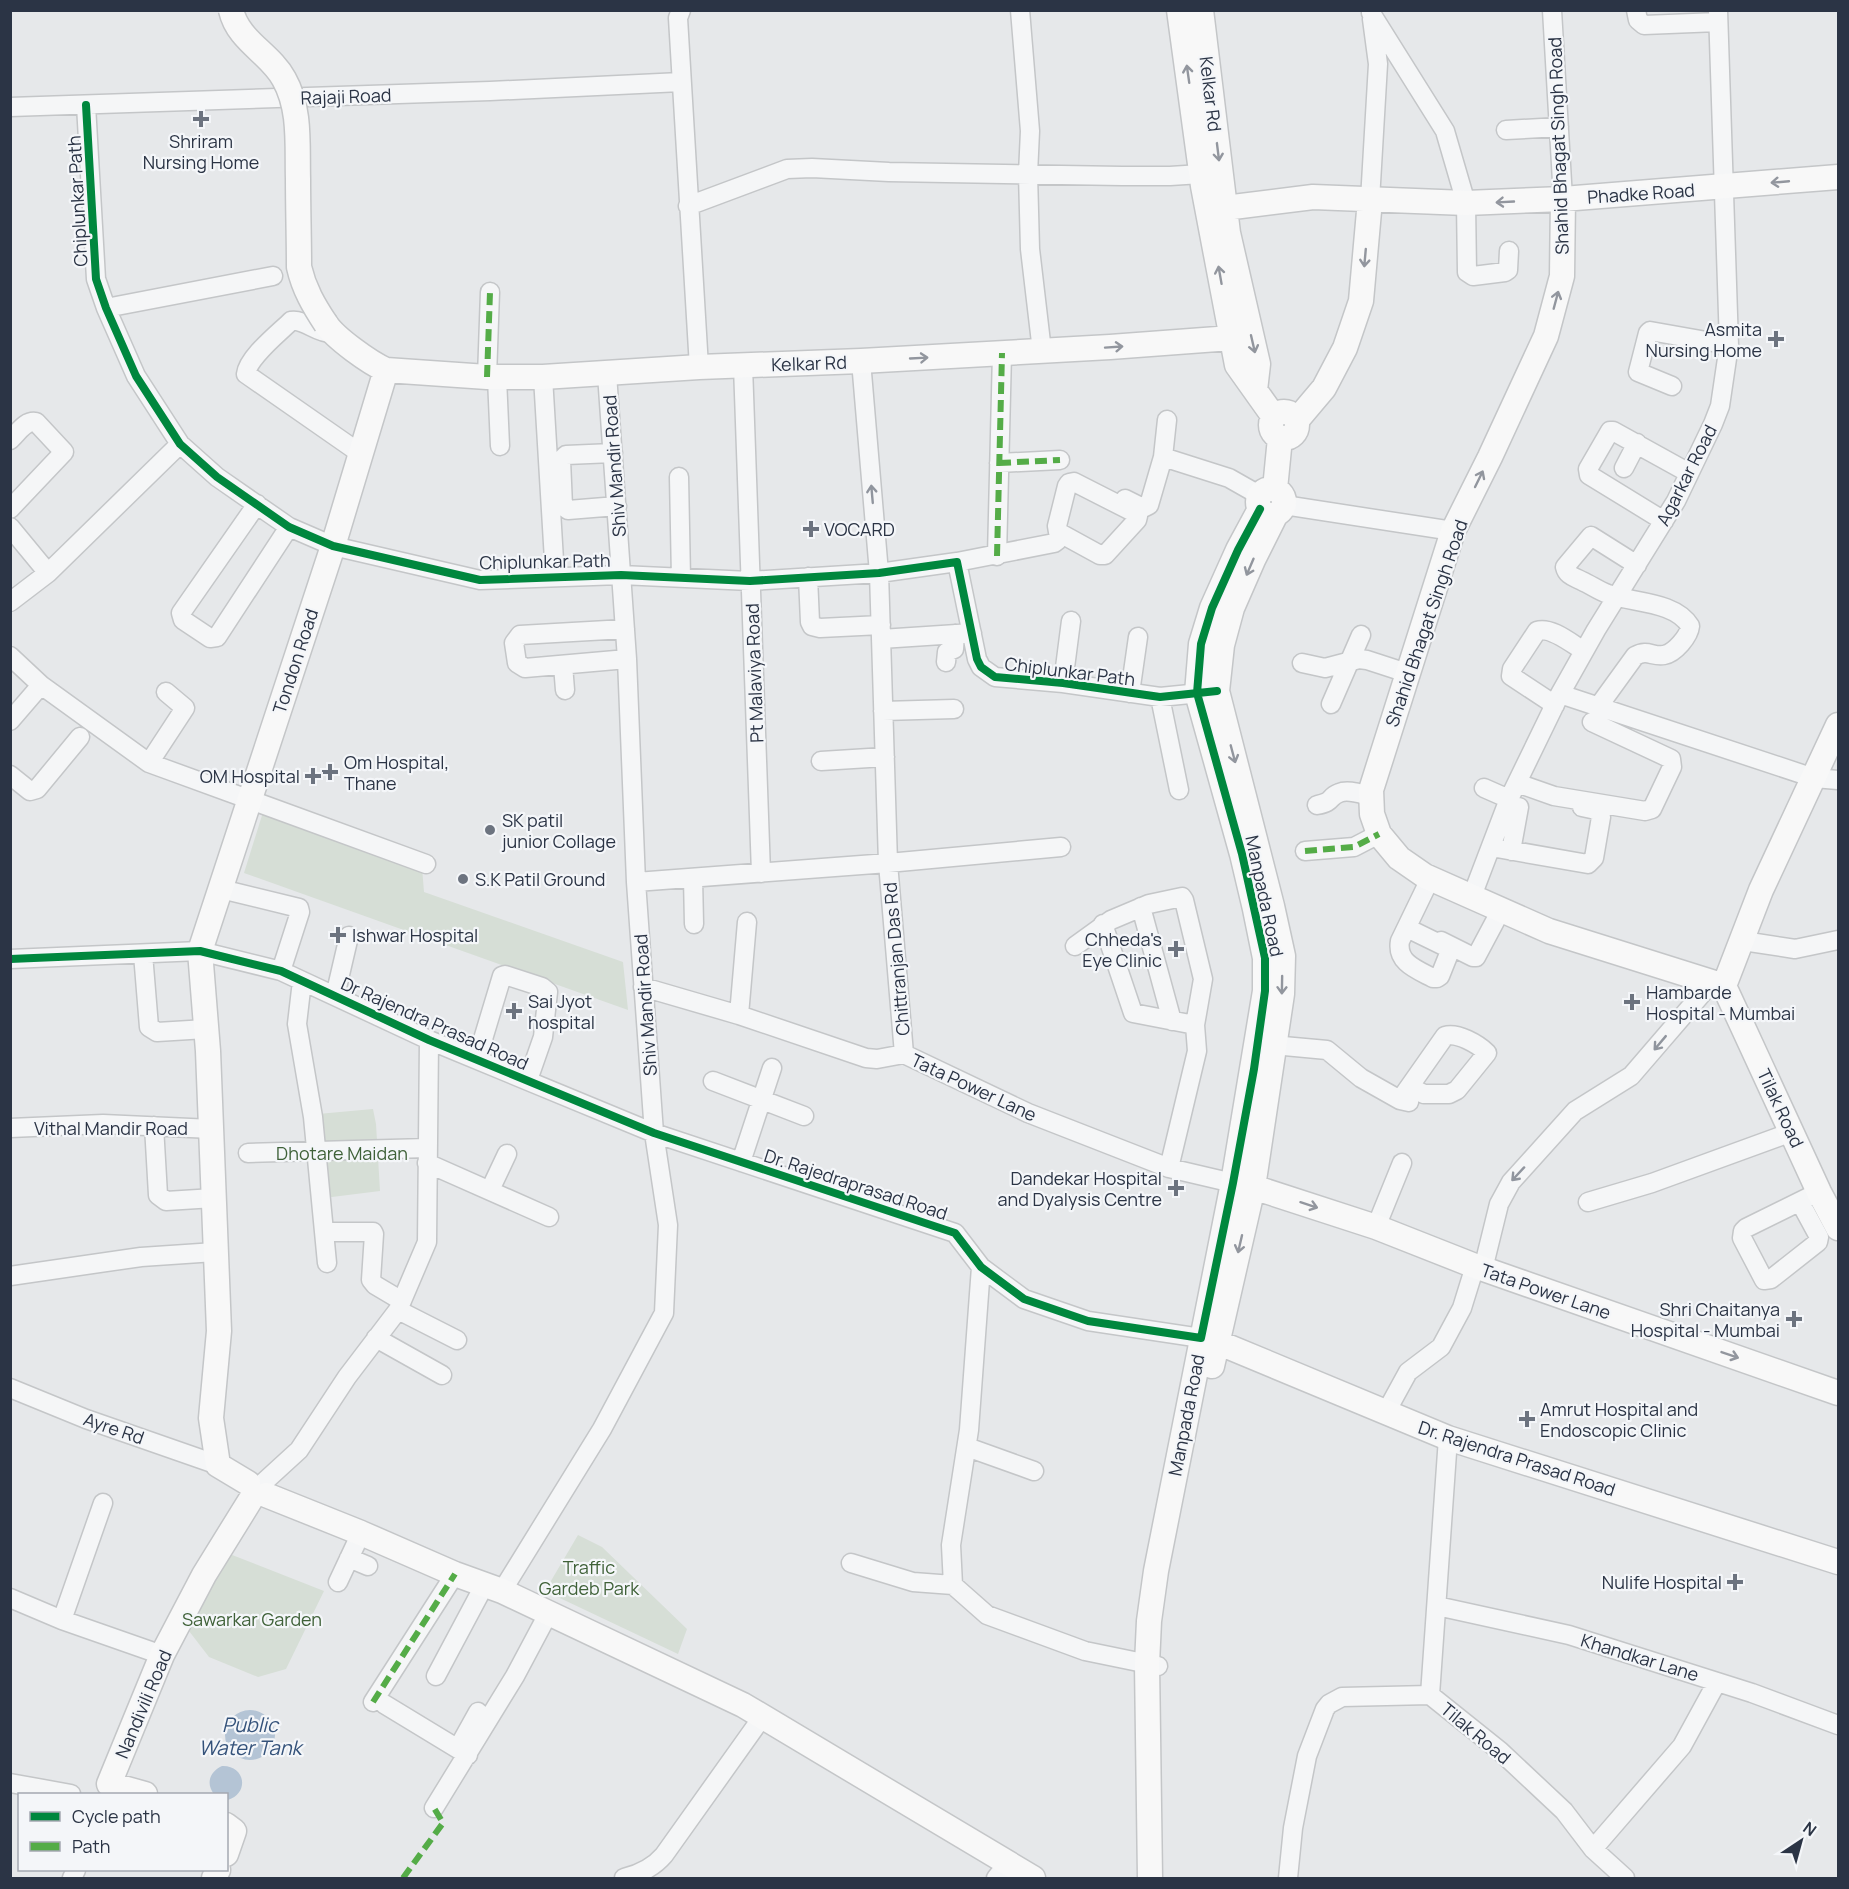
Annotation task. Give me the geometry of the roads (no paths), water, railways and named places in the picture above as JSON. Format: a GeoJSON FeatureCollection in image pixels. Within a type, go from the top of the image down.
{"type":"FeatureCollection","features":[{"type":"Feature","properties":{"kind":"street"},"geometry":{"type":"LineString","coordinates":[[231,10],[237,27],[284,78],[292,96],[297,121],[299,267],[302,282],[328,329],[376,366],[386,370]]}},
{"type":"Feature","properties":{"kind":"street"},"geometry":{"type":"LineString","coordinates":[[681,10],[678,18],[681,82],[699,367]]}},
{"type":"Feature","properties":{"kind":"street"},"geometry":{"type":"LineString","coordinates":[[1020,10],[1030,131],[1028,174],[1030,249],[1041,351]]}},
{"type":"Feature","properties":{"kind":"street","name":"Kelkar Rd"},"geometry":{"type":"LineString","coordinates":[[1179,10],[1201,174],[1237,365],[1284,425]]}},
{"type":"Feature","properties":{"kind":"street","name":"Kelkar Rd"},"geometry":{"type":"LineString","coordinates":[[1201,10],[1228,233],[1258,364],[1255,390]]}},
{"type":"Feature","properties":{"kind":"street","name":"Shahid Bhagat Singh Road"},"geometry":{"type":"LineString","coordinates":[[1552,10],[1563,199],[1562,276],[1546,336],[1453,531],[1370,796],[1372,814],[1379,834],[1399,858],[1432,880],[1549,931],[1718,984]]}},
{"type":"Feature","properties":{"kind":"street"},"geometry":{"type":"LineString","coordinates":[[1636,10],[1638,20],[1644,25],[1718,16]]}},
{"type":"Feature","properties":{"kind":"street"},"geometry":{"type":"LineString","coordinates":[[1271,502],[1284,425],[1324,388],[1345,348],[1361,301],[1370,200],[1377,64],[1371,12]]}},
{"type":"Feature","properties":{"kind":"street"},"geometry":{"type":"LineString","coordinates":[[1371,12],[1445,130],[1466,203],[1467,272],[1473,276],[1508,270],[1509,251]]}},
{"type":"Feature","properties":{"kind":"street","name":"Agarkar Road"},"geometry":{"type":"LineString","coordinates":[[1472,896],[1491,847],[1558,699],[1584,651],[1664,521],[1717,415],[1729,345],[1718,16]]}},
{"type":"Feature","properties":{"kind":"street","name":"Rajaji Road"},"geometry":{"type":"LineString","coordinates":[[10,107],[490,91],[681,82]]}},
{"type":"Feature","properties":{"kind":"street","name":"Chiplunkar Path"},"geometry":{"type":"LineString","coordinates":[[86,105],[96,279],[106,308],[136,376],[180,444],[218,477],[288,527],[333,546],[480,580],[621,575],[750,581],[879,573],[957,562],[963,634],[981,667],[995,678],[1063,684],[1160,697],[1207,692]]}},
{"type":"Feature","properties":{"kind":"street"},"geometry":{"type":"LineString","coordinates":[[1506,130],[1559,127]]}},
{"type":"Feature","properties":{"kind":"street"},"geometry":{"type":"LineString","coordinates":[[688,206],[787,169],[1170,176],[1201,174]]}},
{"type":"Feature","properties":{"kind":"street","name":"Phadke Road"},"geometry":{"type":"LineString","coordinates":[[1225,208],[1313,196],[1466,203],[1563,199],[1839,177]]}},
{"type":"Feature","properties":{"kind":"street"},"geometry":{"type":"LineString","coordinates":[[106,308],[273,276]]}},
{"type":"Feature","properties":{"kind":"street"},"geometry":{"type":"LineString","coordinates":[[490,292],[484,321],[500,446]]}},
{"type":"Feature","properties":{"kind":"street"},"geometry":{"type":"LineString","coordinates":[[328,329],[323,333],[296,320],[291,321],[252,360],[246,374],[361,454]]}},
{"type":"Feature","properties":{"kind":"street"},"geometry":{"type":"LineString","coordinates":[[1672,386],[1638,372],[1650,331],[1729,345]]}},
{"type":"Feature","properties":{"kind":"street","name":"Kelkar Rd"},"geometry":{"type":"LineString","coordinates":[[386,370],[492,377],[543,377],[699,367],[861,362],[1231,338]]}},
{"type":"Feature","properties":{"kind":"street"},"geometry":{"type":"LineString","coordinates":[[997,556],[1002,353]]}},
{"type":"Feature","properties":{"kind":"street","name":"Chittranjan Das Rd"},"geometry":{"type":"LineString","coordinates":[[861,362],[879,573],[888,863],[904,1054]]}},
{"type":"Feature","properties":{"kind":"street","name":"Pt Malaviya Road"},"geometry":{"type":"LineString","coordinates":[[743,366],[760,873]]}},
{"type":"Feature","properties":{"kind":"street","name":"Tondon Road"},"geometry":{"type":"LineString","coordinates":[[200,951],[333,546],[386,370]]}},
{"type":"Feature","properties":{"kind":"street","name":"Shiv Mandir Road"},"geometry":{"type":"LineString","coordinates":[[436,1676],[602,1429],[664,1313],[668,1225],[654,1133],[643,987],[636,882],[627,660],[607,374]]}},
{"type":"Feature","properties":{"kind":"street"},"geometry":{"type":"LineString","coordinates":[[543,377],[561,577]]}},
{"type":"Feature","properties":{"kind":"street"},"geometry":{"type":"LineString","coordinates":[[1075,475],[1143,508],[1149,505],[1163,457],[1167,420]]}},
{"type":"Feature","properties":{"kind":"street"},"geometry":{"type":"LineString","coordinates":[[10,440],[28,422],[32,421],[36,422],[63,452],[13,501]]}},
{"type":"Feature","properties":{"kind":"street"},"geometry":{"type":"LineString","coordinates":[[1664,521],[1651,503],[1589,475],[1587,472],[1610,431],[1616,432],[1689,472]]}},
{"type":"Feature","properties":{"kind":"street"},"geometry":{"type":"LineString","coordinates":[[1624,468],[1637,443]]}},
{"type":"Feature","properties":{"kind":"street"},"geometry":{"type":"LineString","coordinates":[[10,602],[48,573],[180,444]]}},
{"type":"Feature","properties":{"kind":"street"},"geometry":{"type":"LineString","coordinates":[[613,453],[563,457],[561,460],[563,506],[568,510],[617,510]]}},
{"type":"Feature","properties":{"kind":"street"},"geometry":{"type":"LineString","coordinates":[[1163,457],[1229,478],[1271,502],[1453,531]]}},
{"type":"Feature","properties":{"kind":"street"},"geometry":{"type":"LineString","coordinates":[[999,463],[1058,468],[1054,539]]}},
{"type":"Feature","properties":{"kind":"street"},"geometry":{"type":"LineString","coordinates":[[679,477],[681,578]]}},
{"type":"Feature","properties":{"kind":"street"},"geometry":{"type":"LineString","coordinates":[[957,562],[997,556],[1054,539],[1106,555],[1138,516],[1074,482],[1069,483],[1054,539]]}},
{"type":"Feature","properties":{"kind":"street","name":"Manpada Road"},"geometry":{"type":"LineString","coordinates":[[1166,1878],[1149,1621],[1156,1571],[1243,1185],[1266,1044],[1265,958],[1207,692],[1202,644],[1212,608],[1238,550],[1271,502]]}},
{"type":"Feature","properties":{"kind":"street"},"geometry":{"type":"LineString","coordinates":[[257,504],[181,613],[183,620],[210,638],[217,637],[288,527]]}},
{"type":"Feature","properties":{"kind":"street"},"geometry":{"type":"LineString","coordinates":[[564,516],[617,510]]}},
{"type":"Feature","properties":{"kind":"street"},"geometry":{"type":"LineString","coordinates":[[10,527],[48,573]]}},
{"type":"Feature","properties":{"kind":"street"},"geometry":{"type":"LineString","coordinates":[[1595,715],[1635,656],[1643,652],[1663,655],[1671,652],[1690,631],[1686,619],[1675,612],[1646,602],[1609,594],[1569,574],[1565,567],[1591,536],[1637,565]]}},
{"type":"Feature","properties":{"kind":"street"},"geometry":{"type":"LineString","coordinates":[[561,577],[563,537]]}},
{"type":"Feature","properties":{"kind":"street"},"geometry":{"type":"LineString","coordinates":[[808,577],[812,626],[881,632],[963,634]]}},
{"type":"Feature","properties":{"kind":"street"},"geometry":{"type":"LineString","coordinates":[[1063,684],[1071,621]]}},
{"type":"Feature","properties":{"kind":"street"},"geometry":{"type":"LineString","coordinates":[[625,630],[520,635],[514,643],[517,663],[525,668],[627,660]]}},
{"type":"Feature","properties":{"kind":"street"},"geometry":{"type":"LineString","coordinates":[[1515,795],[1554,796],[1645,811],[1652,809],[1672,767],[1671,759],[1614,732],[1595,715],[1511,676],[1512,669],[1537,630],[1549,630],[1584,651]]}},
{"type":"Feature","properties":{"kind":"street"},"geometry":{"type":"LineString","coordinates":[[946,662],[947,652],[954,649],[963,634]]}},
{"type":"Feature","properties":{"kind":"street"},"geometry":{"type":"LineString","coordinates":[[1331,704],[1361,635]]}},
{"type":"Feature","properties":{"kind":"street"},"geometry":{"type":"LineString","coordinates":[[1130,693],[1138,637]]}},
{"type":"Feature","properties":{"kind":"street"},"geometry":{"type":"LineString","coordinates":[[10,656],[40,686],[149,763],[426,864]]}},
{"type":"Feature","properties":{"kind":"street"},"geometry":{"type":"LineString","coordinates":[[1302,663],[1321,669],[1359,659],[1407,673]]}},
{"type":"Feature","properties":{"kind":"street"},"geometry":{"type":"LineString","coordinates":[[563,665],[566,690]]}},
{"type":"Feature","properties":{"kind":"street"},"geometry":{"type":"LineString","coordinates":[[10,722],[40,686]]}},
{"type":"Feature","properties":{"kind":"street"},"geometry":{"type":"LineString","coordinates":[[149,763],[185,708],[166,692]]}},
{"type":"Feature","properties":{"kind":"street"},"geometry":{"type":"LineString","coordinates":[[1160,697],[1179,790]]}},
{"type":"Feature","properties":{"kind":"street"},"geometry":{"type":"LineString","coordinates":[[883,711],[954,709]]}},
{"type":"Feature","properties":{"kind":"street"},"geometry":{"type":"LineString","coordinates":[[1595,715],[1623,715],[1814,778],[1839,780]]}},
{"type":"Feature","properties":{"kind":"street"},"geometry":{"type":"LineString","coordinates":[[1614,732],[1623,715]]}},
{"type":"Feature","properties":{"kind":"street"},"geometry":{"type":"LineString","coordinates":[[1385,1413],[1408,1372],[1441,1347],[1462,1308],[1479,1267],[1500,1204],[1511,1182],[1575,1111],[1631,1076],[1718,984],[1743,941],[1761,890],[1839,725]]}},
{"type":"Feature","properties":{"kind":"street"},"geometry":{"type":"LineString","coordinates":[[10,775],[30,791],[37,789],[80,737]]}},
{"type":"Feature","properties":{"kind":"street"},"geometry":{"type":"LineString","coordinates":[[821,761],[885,757]]}},
{"type":"Feature","properties":{"kind":"street"},"geometry":{"type":"LineString","coordinates":[[1484,788],[1596,810],[1601,817],[1594,858],[1588,864],[1491,847]]}},
{"type":"Feature","properties":{"kind":"street"},"geometry":{"type":"LineString","coordinates":[[1317,805],[1329,803],[1337,793],[1346,791],[1370,796]]}},
{"type":"Feature","properties":{"kind":"street"},"geometry":{"type":"LineString","coordinates":[[1511,851],[1515,795]]}},
{"type":"Feature","properties":{"kind":"street"},"geometry":{"type":"LineString","coordinates":[[1305,851],[1354,848],[1379,834]]}},
{"type":"Feature","properties":{"kind":"street"},"geometry":{"type":"LineString","coordinates":[[636,882],[1061,847]]}},
{"type":"Feature","properties":{"kind":"street"},"geometry":{"type":"LineString","coordinates":[[693,878],[694,924]]}},
{"type":"Feature","properties":{"kind":"street"},"geometry":{"type":"LineString","coordinates":[[1432,880],[1415,926],[1473,957],[1478,955],[1501,910]]}},
{"type":"Feature","properties":{"kind":"street"},"geometry":{"type":"LineString","coordinates":[[1407,928],[1432,880]]}},
{"type":"Feature","properties":{"kind":"street"},"geometry":{"type":"LineString","coordinates":[[221,889],[299,908],[300,912],[281,971]]}},
{"type":"Feature","properties":{"kind":"street"},"geometry":{"type":"LineString","coordinates":[[1075,946],[1103,924],[1141,907],[1177,897],[1182,897],[1184,900],[1203,979],[1195,1025],[1197,1051],[1169,1168]]}},
{"type":"Feature","properties":{"kind":"street"},"geometry":{"type":"LineString","coordinates":[[1141,907],[1172,1021]]}},
{"type":"Feature","properties":{"kind":"street"},"geometry":{"type":"LineString","coordinates":[[739,1015],[747,922]]}},
{"type":"Feature","properties":{"kind":"street"},"geometry":{"type":"LineString","coordinates":[[1103,924],[1133,1013],[1195,1025]]}},
{"type":"Feature","properties":{"kind":"street"},"geometry":{"type":"LineString","coordinates":[[331,994],[344,939]]}},
{"type":"Feature","properties":{"kind":"street"},"geometry":{"type":"LineString","coordinates":[[1743,941],[1795,949],[1839,940]]}},
{"type":"Feature","properties":{"kind":"street"},"geometry":{"type":"LineString","coordinates":[[200,951],[212,1129],[219,1331],[211,1418],[218,1465],[257,1490],[455,1574],[494,1588],[743,1705],[1002,1871],[1033,1878]]}},
{"type":"Feature","properties":{"kind":"street","name":"Dr Rajendra Prasad Road"},"geometry":{"type":"LineString","coordinates":[[10,959],[200,951],[281,971],[429,1040],[654,1133]]}},
{"type":"Feature","properties":{"kind":"street"},"geometry":{"type":"LineString","coordinates":[[143,954],[149,1027],[157,1032],[206,1029]]}},
{"type":"Feature","properties":{"kind":"street"},"geometry":{"type":"LineString","coordinates":[[477,1059],[502,976],[542,987],[548,992],[543,1037],[528,1080]]}},
{"type":"Feature","properties":{"kind":"street"},"geometry":{"type":"LineString","coordinates":[[302,981],[297,1024],[317,1150],[327,1263]]}},
{"type":"Feature","properties":{"kind":"street","name":"Tilak Road"},"geometry":{"type":"LineString","coordinates":[[1718,984],[1792,1132],[1825,1206]]}},
{"type":"Feature","properties":{"kind":"street","name":"Tata Power Lane"},"geometry":{"type":"LineString","coordinates":[[643,987],[739,1015],[871,1059],[904,1054],[1028,1113],[1169,1168],[1243,1185],[1376,1227],[1479,1267],[1839,1394]]}},
{"type":"Feature","properties":{"kind":"street"},"geometry":{"type":"LineString","coordinates":[[1401,1094],[1428,1047],[1452,1017]]}},
{"type":"Feature","properties":{"kind":"street"},"geometry":{"type":"LineString","coordinates":[[257,1490],[299,1450],[346,1377],[400,1305],[427,1242],[429,1040]]}},
{"type":"Feature","properties":{"kind":"street"},"geometry":{"type":"LineString","coordinates":[[1266,1044],[1327,1050],[1361,1078],[1401,1094],[1415,1104],[1437,1103],[1458,1096]]}},
{"type":"Feature","properties":{"kind":"street"},"geometry":{"type":"LineString","coordinates":[[741,1162],[772,1068]]}},
{"type":"Feature","properties":{"kind":"street"},"geometry":{"type":"LineString","coordinates":[[713,1081],[804,1116]]}},
{"type":"Feature","properties":{"kind":"street","name":"Vithal Mandir Road"},"geometry":{"type":"LineString","coordinates":[[10,1128],[103,1124],[212,1129]]}},
{"type":"Feature","properties":{"kind":"street"},"geometry":{"type":"LineString","coordinates":[[154,1126],[158,1195],[161,1199],[166,1201],[214,1198]]}},
{"type":"Feature","properties":{"kind":"street"},"geometry":{"type":"LineString","coordinates":[[1588,1202],[1652,1183],[1792,1132]]}},
{"type":"Feature","properties":{"kind":"street","name":"Dr. Rajedraprasad Road"},"geometry":{"type":"LineString","coordinates":[[654,1133],[955,1233],[981,1267],[1024,1299],[1088,1322],[1209,1340]]}},
{"type":"Feature","properties":{"kind":"street"},"geometry":{"type":"LineString","coordinates":[[249,1153],[317,1150],[427,1156],[490,1190],[549,1217]]}},
{"type":"Feature","properties":{"kind":"street"},"geometry":{"type":"LineString","coordinates":[[490,1190],[507,1154]]}},
{"type":"Feature","properties":{"kind":"street"},"geometry":{"type":"LineString","coordinates":[[1376,1227],[1402,1162]]}},
{"type":"Feature","properties":{"kind":"street"},"geometry":{"type":"LineString","coordinates":[[1767,1296],[1798,1264],[1816,1244],[1825,1206],[1746,1228],[1742,1234],[1764,1280],[1771,1279],[1798,1264],[1839,1235]]}},
{"type":"Feature","properties":{"kind":"street"},"geometry":{"type":"LineString","coordinates":[[325,1232],[373,1232],[371,1280],[400,1305],[457,1340]]}},
{"type":"Feature","properties":{"kind":"street"},"geometry":{"type":"LineString","coordinates":[[10,1276],[141,1257],[215,1252]]}},
{"type":"Feature","properties":{"kind":"street"},"geometry":{"type":"LineString","coordinates":[[953,1585],[951,1545],[967,1447],[981,1267]]}},
{"type":"Feature","properties":{"kind":"street"},"geometry":{"type":"LineString","coordinates":[[376,1338],[442,1375]]}},
{"type":"Feature","properties":{"kind":"street","name":"Dr. Rajendra Prasad Road"},"geometry":{"type":"LineString","coordinates":[[1209,1340],[1448,1438],[1839,1562]]}},
{"type":"Feature","properties":{"kind":"street","name":"Ayre Rd"},"geometry":{"type":"LineString","coordinates":[[10,1388],[86,1419],[218,1465]]}},
{"type":"Feature","properties":{"kind":"street","name":"Tilak Road"},"geometry":{"type":"LineString","coordinates":[[1448,1438],[1430,1695],[1500,1751],[1564,1811],[1593,1849],[1625,1878]]}},
{"type":"Feature","properties":{"kind":"street"},"geometry":{"type":"LineString","coordinates":[[967,1447],[1034,1471]]}},
{"type":"Feature","properties":{"kind":"street","name":"Nandivili Road"},"geometry":{"type":"LineString","coordinates":[[137,1793],[107,1789],[162,1655],[204,1575],[257,1490]]}},
{"type":"Feature","properties":{"kind":"street"},"geometry":{"type":"LineString","coordinates":[[62,1620],[103,1503]]}},
{"type":"Feature","properties":{"kind":"street"},"geometry":{"type":"LineString","coordinates":[[338,1582],[361,1533]]}},
{"type":"Feature","properties":{"kind":"street"},"geometry":{"type":"LineString","coordinates":[[349,1558],[368,1566]]}},
{"type":"Feature","properties":{"kind":"street"},"geometry":{"type":"LineString","coordinates":[[851,1563],[913,1582],[953,1585],[987,1615],[1084,1651],[1152,1665]]}},
{"type":"Feature","properties":{"kind":"street"},"geometry":{"type":"LineString","coordinates":[[455,1574],[378,1703],[463,1751]]}},
{"type":"Feature","properties":{"kind":"street"},"geometry":{"type":"LineString","coordinates":[[10,1598],[62,1620],[162,1655]]}},
{"type":"Feature","properties":{"kind":"street","name":"Khandkar Lane"},"geometry":{"type":"LineString","coordinates":[[1437,1606],[1569,1635],[1717,1682],[1839,1725]]}},
{"type":"Feature","properties":{"kind":"street"},"geometry":{"type":"LineString","coordinates":[[463,1751],[515,1676],[548,1614]]}},
{"type":"Feature","properties":{"kind":"street","name":"Manpada Road"},"geometry":{"type":"LineString","coordinates":[[1150,1878],[1152,1665]]}},
{"type":"Feature","properties":{"kind":"street"},"geometry":{"type":"LineString","coordinates":[[1593,1849],[1682,1746],[1717,1682]]}},
{"type":"Feature","properties":{"kind":"street"},"geometry":{"type":"LineString","coordinates":[[1288,1878],[1293,1828],[1307,1756],[1325,1709],[1342,1697],[1430,1695]]}},
{"type":"Feature","properties":{"kind":"street"},"geometry":{"type":"LineString","coordinates":[[434,1808],[463,1751],[478,1712]]}},
{"type":"Feature","properties":{"kind":"street"},"geometry":{"type":"LineString","coordinates":[[624,1878],[638,1875],[656,1864],[763,1716]]}},
{"type":"Feature","properties":{"kind":"street"},"geometry":{"type":"LineString","coordinates":[[10,1783],[65,1793]]}},
{"type":"Feature","properties":{"kind":"street"},"geometry":{"type":"LineString","coordinates":[[228,1826],[234,1831],[228,1848]]}},
{"type":"Feature","properties":{"kind":"water","name":"Public Water Tank"},"geometry":{"type":"Polygon","coordinates":[[[245,1710],[255,1710],[268,1717],[275,1730],[275,1740],[268,1753],[255,1760],[245,1760],[236,1756],[229,1749],[225,1740],[225,1730],[229,1721],[236,1714],[245,1710]]]}},
{"type":"Feature","properties":{"kind":"water","name":"Public Water Tank"},"geometry":{"type":"Polygon","coordinates":[[[222,1766],[230,1767],[240,1774],[242,1780],[240,1792],[228,1800],[228,1793],[214,1793],[210,1786],[210,1778],[222,1766]]]}},
{"type":"Feature","properties":{"kind":"place","name":"Shriram Nursing Home"},"geometry":{"type":"Point","coordinates":[201,119]}},
{"type":"Feature","properties":{"kind":"place","name":"Asmita Nursing Home"},"geometry":{"type":"Point","coordinates":[1776,339]}},
{"type":"Feature","properties":{"kind":"place","name":"VOCARD"},"geometry":{"type":"Point","coordinates":[811,529]}},
{"type":"Feature","properties":{"kind":"place","name":"Om Hospital, Thane"},"geometry":{"type":"Point","coordinates":[330,772]}},
{"type":"Feature","properties":{"kind":"place","name":"OM Hospital"},"geometry":{"type":"Point","coordinates":[313,776]}},
{"type":"Feature","properties":{"kind":"place","name":"SK patil junior Collage"},"geometry":{"type":"Point","coordinates":[490,830]}},
{"type":"Feature","properties":{"kind":"place","name":"S.K Patil Ground"},"geometry":{"type":"Point","coordinates":[463,879]}},
{"type":"Feature","properties":{"kind":"place","name":"Ishwar Hospital"},"geometry":{"type":"Point","coordinates":[338,935]}},
{"type":"Feature","properties":{"kind":"place","name":"Chheda's Eye Clinic"},"geometry":{"type":"Point","coordinates":[1176,949]}},
{"type":"Feature","properties":{"kind":"place","name":"Hambarde Hospital - Mumbai"},"geometry":{"type":"Point","coordinates":[1632,1002]}},
{"type":"Feature","properties":{"kind":"place","name":"Sai Jyot hospital"},"geometry":{"type":"Point","coordinates":[514,1011]}},
{"type":"Feature","properties":{"kind":"place","name":"Dandekar Hospital and Dyalysis Centre"},"geometry":{"type":"Point","coordinates":[1176,1188]}},
{"type":"Feature","properties":{"kind":"place","name":"Shri Chaitanya Hospital - Mumbai"},"geometry":{"type":"Point","coordinates":[1794,1319]}},
{"type":"Feature","properties":{"kind":"place","name":"Amrut Hospital and Endoscopic Clinic"},"geometry":{"type":"Point","coordinates":[1527,1419]}},
{"type":"Feature","properties":{"kind":"place","name":"Nulife Hospital"},"geometry":{"type":"Point","coordinates":[1735,1582]}},
{"type":"Feature","properties":{"kind":"park label","name":"Dhotare Maidan"},"geometry":{"type":"Point","coordinates":[342,1153]}},
{"type":"Feature","properties":{"kind":"park label","name":"Traffic Gardeb Park"},"geometry":{"type":"Point","coordinates":[589,1577]}},
{"type":"Feature","properties":{"kind":"park label","name":"Sawarkar Garden"},"geometry":{"type":"Point","coordinates":[252,1619]}}]}
